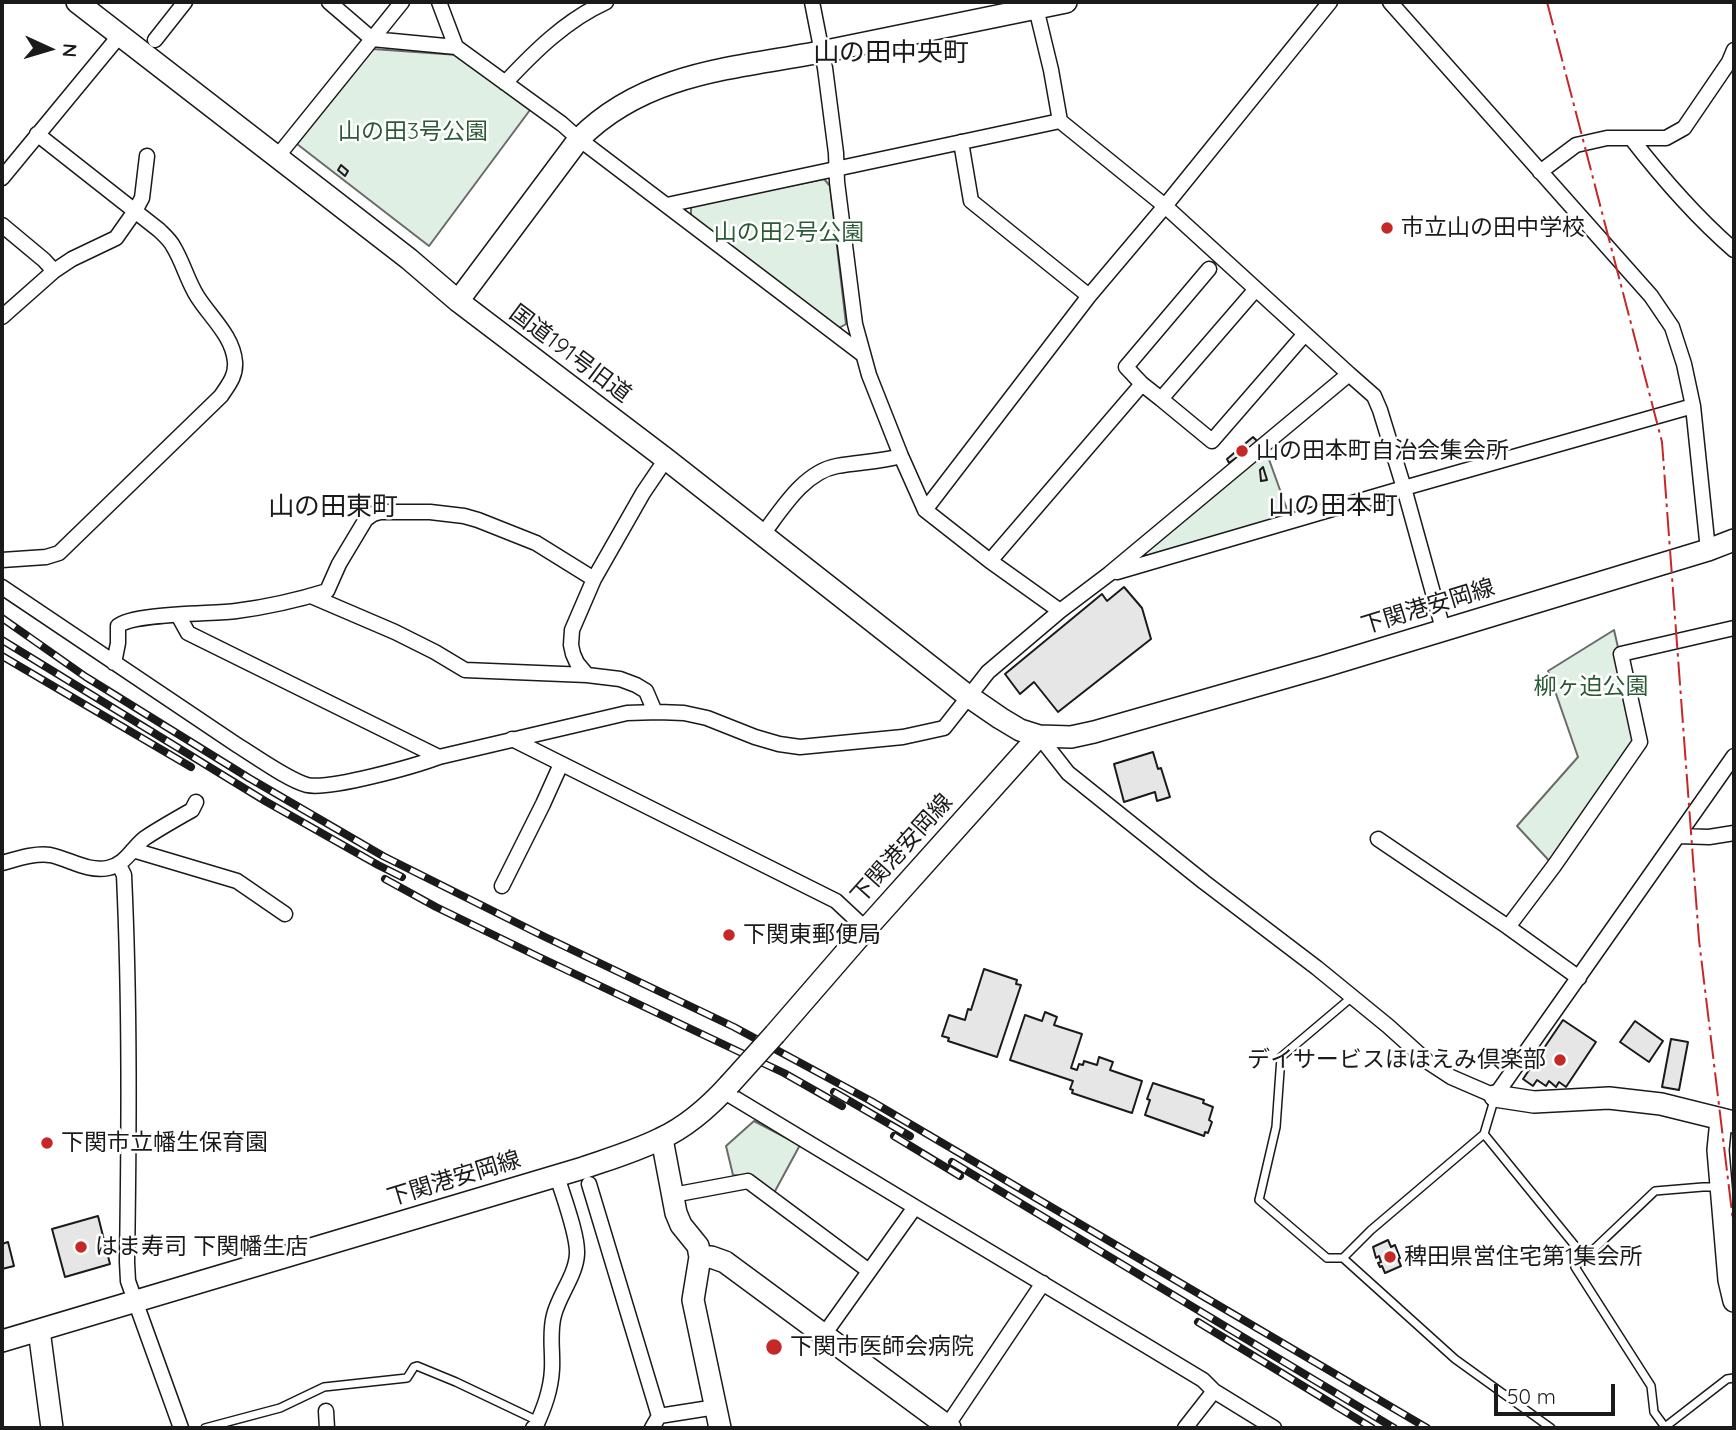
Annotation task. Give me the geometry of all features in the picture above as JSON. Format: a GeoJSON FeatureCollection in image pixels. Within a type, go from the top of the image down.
{"type":"FeatureCollection","features":[{"type":"Feature","properties":{"kind":"street","name":"国道191号旧道"},"geometry":{"type":"LineString","coordinates":[[77,2],[458,301],[666,459],[968,695],[1020,730],[1039,736]]}},
{"type":"Feature","properties":{"kind":"street"},"geometry":{"type":"LineString","coordinates":[[155,40],[185,2]]}},
{"type":"Feature","properties":{"kind":"street"},"geometry":{"type":"LineString","coordinates":[[329,2],[372,39],[456,47],[562,124],[862,354]]}},
{"type":"Feature","properties":{"kind":"street"},"geometry":{"type":"LineString","coordinates":[[277,157],[402,2]]}},
{"type":"Feature","properties":{"kind":"street"},"geometry":{"type":"LineString","coordinates":[[439,2],[456,47]]}},
{"type":"Feature","properties":{"kind":"street"},"geometry":{"type":"LineString","coordinates":[[505,83],[565,26],[583,13],[606,2]]}},
{"type":"Feature","properties":{"kind":"street"},"geometry":{"type":"LineString","coordinates":[[812,2],[822,52],[855,324],[862,354],[901,456],[925,510],[1060,611]]}},
{"type":"Feature","properties":{"kind":"street"},"geometry":{"type":"LineString","coordinates":[[458,301],[579,139],[595,123],[641,94],[675,81],[739,67],[1066,2]]}},
{"type":"Feature","properties":{"kind":"street"},"geometry":{"type":"LineString","coordinates":[[925,510],[1089,296],[1330,2]]}},
{"type":"Feature","properties":{"kind":"street"},"geometry":{"type":"LineString","coordinates":[[1390,2],[1651,296],[1672,327],[1684,363],[1693,406],[1708,550]]}},
{"type":"Feature","properties":{"kind":"street"},"geometry":{"type":"LineString","coordinates":[[1036,8],[1060,121],[1165,206],[1374,396],[1404,488],[1443,629]]}},
{"type":"Feature","properties":{"kind":"street"},"geometry":{"type":"LineString","coordinates":[[2,178],[120,35]]}},
{"type":"Feature","properties":{"kind":"street"},"geometry":{"type":"LineString","coordinates":[[1540,172],[1576,145],[1607,138],[1666,138],[1684,128],[1729,62],[1734,50]]}},
{"type":"Feature","properties":{"kind":"street"},"geometry":{"type":"LineString","coordinates":[[667,205],[1060,121]]}},
{"type":"Feature","properties":{"kind":"street"},"geometry":{"type":"LineString","coordinates":[[2,561],[46,557],[59,553],[221,396],[234,376],[233,350],[228,339],[199,299],[173,244],[37,134]]}},
{"type":"Feature","properties":{"kind":"street"},"geometry":{"type":"LineString","coordinates":[[1631,138],[1653,167],[1734,250]]}},
{"type":"Feature","properties":{"kind":"street"},"geometry":{"type":"LineString","coordinates":[[961,142],[971,201],[1089,296]]}},
{"type":"Feature","properties":{"kind":"street"},"geometry":{"type":"LineString","coordinates":[[2,317],[54,271],[72,259],[116,238],[142,198],[147,156]]}},
{"type":"Feature","properties":{"kind":"street"},"geometry":{"type":"LineString","coordinates":[[2,225],[54,271]]}},
{"type":"Feature","properties":{"kind":"street"},"geometry":{"type":"LineString","coordinates":[[1209,269],[1126,367],[1142,384],[1212,441],[1304,335]]}},
{"type":"Feature","properties":{"kind":"street"},"geometry":{"type":"LineString","coordinates":[[1161,399],[1256,289]]}},
{"type":"Feature","properties":{"kind":"street"},"geometry":{"type":"LineString","coordinates":[[2,587],[235,747],[304,784],[316,786],[382,773],[512,739],[627,713],[684,713],[707,718],[755,737],[800,747],[903,737],[944,728],[988,672],[1060,611],[1109,575],[1349,374]]}},
{"type":"Feature","properties":{"kind":"street"},"geometry":{"type":"LineString","coordinates":[[990,561],[1142,384]]}},
{"type":"Feature","properties":{"kind":"street"},"geometry":{"type":"LineString","coordinates":[[1109,575],[1693,406]]}},
{"type":"Feature","properties":{"kind":"street"},"geometry":{"type":"LineString","coordinates":[[763,534],[804,483],[822,470],[901,456]]}},
{"type":"Feature","properties":{"kind":"street"},"geometry":{"type":"LineString","coordinates":[[587,675],[573,654],[572,631],[594,579],[643,493],[666,459]]}},
{"type":"Feature","properties":{"kind":"street"},"geometry":{"type":"LineString","coordinates":[[114,663],[118,625],[123,622],[243,610],[327,591],[339,564],[366,519],[380,512],[430,512],[478,520],[536,543],[594,579]]}},
{"type":"Feature","properties":{"kind":"street","name":"下関港安岡線"},"geometry":{"type":"LineString","coordinates":[[2,1341],[557,1176],[662,1139],[702,1111],[726,1088],[1039,736],[1071,737],[1094,732],[1322,667],[1734,540]]}},
{"type":"Feature","properties":{"kind":"street"},"geometry":{"type":"LineString","coordinates":[[311,596],[395,632],[465,670],[620,679],[646,691],[656,712]]}},
{"type":"Feature","properties":{"kind":"street"},"geometry":{"type":"LineString","coordinates":[[178,615],[188,633],[439,757]]}},
{"type":"Feature","properties":{"kind":"street"},"geometry":{"type":"LineString","coordinates":[[1508,927],[1640,742],[1621,654],[1734,628]]}},
{"type":"Feature","properties":{"kind":"street"},"geometry":{"type":"LineString","coordinates":[[1039,736],[1068,773],[1204,883],[1306,960],[1428,1062],[1451,1077],[1495,1096],[1534,1102],[1609,1098],[1661,1104],[1728,1121],[1718,1150],[1728,1280],[1734,1301]]}},
{"type":"Feature","properties":{"kind":"street"},"geometry":{"type":"LineString","coordinates":[[512,739],[836,901],[866,929]]}},
{"type":"Feature","properties":{"kind":"street"},"geometry":{"type":"LineString","coordinates":[[1495,1096],[1734,756]]}},
{"type":"Feature","properties":{"kind":"street"},"geometry":{"type":"LineString","coordinates":[[502,886],[561,764]]}},
{"type":"Feature","properties":{"kind":"street"},"geometry":{"type":"LineString","coordinates":[[2,863],[50,855],[87,867],[107,869],[119,865],[143,839],[192,810],[197,802]]}},
{"type":"Feature","properties":{"kind":"street"},"geometry":{"type":"LineString","coordinates":[[1678,836],[1709,837],[1734,833]]}},
{"type":"Feature","properties":{"kind":"street"},"geometry":{"type":"LineString","coordinates":[[1378,839],[1579,978]]}},
{"type":"Feature","properties":{"kind":"street"},"geometry":{"type":"LineString","coordinates":[[133,850],[237,881],[285,914]]}},
{"type":"Feature","properties":{"kind":"street"},"geometry":{"type":"LineString","coordinates":[[119,865],[124,875],[127,945],[128,1281],[181,1428]]}},
{"type":"Feature","properties":{"kind":"street"},"geometry":{"type":"LineString","coordinates":[[726,1088],[915,1207],[1203,1380],[1214,1391],[1274,1428]]}},
{"type":"Feature","properties":{"kind":"street"},"geometry":{"type":"LineString","coordinates":[[662,1139],[676,1213],[681,1225],[698,1246],[700,1257],[693,1300],[720,1428]]}},
{"type":"Feature","properties":{"kind":"street"},"geometry":{"type":"LineString","coordinates":[[537,1426],[551,1379],[553,1319],[558,1300],[577,1257],[577,1242],[557,1176]]}},
{"type":"Feature","properties":{"kind":"street"},"geometry":{"type":"LineString","coordinates":[[673,1195],[748,1181],[869,1271]]}},
{"type":"Feature","properties":{"kind":"street"},"geometry":{"type":"LineString","coordinates":[[589,1184],[656,1422],[716,1407]]}},
{"type":"Feature","properties":{"kind":"street"},"geometry":{"type":"LineString","coordinates":[[823,1336],[915,1207]]}},
{"type":"Feature","properties":{"kind":"street"},"geometry":{"type":"LineString","coordinates":[[700,1257],[711,1257],[725,1262],[948,1427],[1043,1283]]}},
{"type":"Feature","properties":{"kind":"street"},"geometry":{"type":"LineString","coordinates":[[39,1330],[51,1428]]}},
{"type":"Feature","properties":{"kind":"street"},"geometry":{"type":"LineString","coordinates":[[1185,1428],[1214,1391]]}},
{"type":"Feature","properties":{"kind":"street"},"geometry":{"type":"LineString","coordinates":[[326,1411],[327,1428]]}},
{"type":"Feature","properties":{"kind":"lane"},"geometry":{"type":"LineString","coordinates":[[1352,997],[1281,1057],[1276,1127],[1259,1200],[1327,1258],[1343,1258],[1455,1359],[1551,1428]]}},
{"type":"Feature","properties":{"kind":"lane"},"geometry":{"type":"LineString","coordinates":[[1343,1258],[1371,1230],[1484,1134],[1495,1096]]}},
{"type":"Feature","properties":{"kind":"lane"},"geometry":{"type":"LineString","coordinates":[[1484,1134],[1585,1258]]}},
{"type":"Feature","properties":{"kind":"lane"},"geometry":{"type":"LineString","coordinates":[[1721,1188],[1655,1191],[1575,1267],[1651,1386],[1654,1412],[1665,1426],[1727,1379],[1734,1378]]}},
{"type":"Feature","properties":{"kind":"lane"},"geometry":{"type":"LineString","coordinates":[[205,1428],[280,1408],[324,1387],[407,1378],[417,1366],[456,1382],[537,1426]]}},
{"type":"Feature","properties":{"kind":"green space","name":"山の田3号公園"},"geometry":{"type":"Polygon","coordinates":[[[373,49],[458,55],[530,110],[429,246],[297,144],[373,49]]]}},
{"type":"Feature","properties":{"kind":"green space","name":"山の田2号公園"},"geometry":{"type":"Polygon","coordinates":[[[824,179],[830,186],[846,324],[839,328],[691,216],[691,206],[824,179]]]}},
{"type":"Feature","properties":{"kind":"green space"},"geometry":{"type":"Polygon","coordinates":[[[1266,451],[1289,515],[1146,556],[1145,552],[1266,451]]]}},
{"type":"Feature","properties":{"kind":"green space","name":"柳ヶ迫公園"},"geometry":{"type":"Polygon","coordinates":[[[1614,630],[1640,742],[1554,866],[1517,826],[1578,757],[1548,671],[1614,630]]]}},
{"type":"Feature","properties":{"kind":"green space"},"geometry":{"type":"Polygon","coordinates":[[[754,1121],[800,1145],[774,1193],[751,1177],[733,1175],[726,1146],[754,1121]]]}},
{"type":"Feature","properties":{"kind":"building"},"geometry":{"type":"Polygon","coordinates":[[[341,165],[348,171],[345,176],[338,170],[341,165]]]}},
{"type":"Feature","properties":{"kind":"building","name":"山の田本町自治会集会所"},"geometry":{"type":"Polygon","coordinates":[[[1253,437],[1258,442],[1229,463],[1227,459],[1253,437]]]}},
{"type":"Feature","properties":{"kind":"building"},"geometry":{"type":"Polygon","coordinates":[[[1263,467],[1267,480],[1261,481],[1260,470],[1263,467]]]}},
{"type":"Feature","properties":{"kind":"building"},"geometry":{"type":"Polygon","coordinates":[[[1124,587],[1142,608],[1151,639],[1058,712],[1034,682],[1020,694],[1005,674],[1102,594],[1107,601],[1124,587]]]}},
{"type":"Feature","properties":{"kind":"building"},"geometry":{"type":"Polygon","coordinates":[[[1153,752],[1170,797],[1157,801],[1155,792],[1124,802],[1114,764],[1153,752]]]}},
{"type":"Feature","properties":{"kind":"building"},"geometry":{"type":"Polygon","coordinates":[[[984,969],[1017,980],[1016,984],[1021,985],[997,1057],[948,1041],[949,1038],[942,1036],[949,1015],[965,1020],[968,1009],[971,1010],[984,969]]]}},
{"type":"Feature","properties":{"kind":"building"},"geometry":{"type":"Polygon","coordinates":[[[1045,1012],[1057,1017],[1054,1025],[1082,1034],[1071,1068],[1077,1070],[1079,1064],[1083,1065],[1084,1061],[1097,1065],[1099,1057],[1113,1062],[1110,1070],[1142,1081],[1132,1113],[1072,1093],[1073,1090],[1070,1089],[1073,1081],[1010,1060],[1025,1015],[1042,1021],[1045,1012]]]}},
{"type":"Feature","properties":{"kind":"building","name":"デイサービスほほえみ倶楽部"},"geometry":{"type":"Polygon","coordinates":[[[1563,1020],[1596,1042],[1566,1087],[1559,1082],[1556,1087],[1549,1081],[1546,1086],[1537,1080],[1533,1086],[1523,1079],[1563,1020]]]}},
{"type":"Feature","properties":{"kind":"building"},"geometry":{"type":"Polygon","coordinates":[[[1635,1021],[1663,1041],[1649,1062],[1620,1042],[1635,1021]]]}},
{"type":"Feature","properties":{"kind":"building"},"geometry":{"type":"Polygon","coordinates":[[[1671,1039],[1688,1042],[1679,1090],[1662,1087],[1671,1039]]]}},
{"type":"Feature","properties":{"kind":"building"},"geometry":{"type":"Polygon","coordinates":[[[1153,1083],[1204,1100],[1203,1103],[1213,1107],[1208,1133],[1205,1132],[1204,1136],[1145,1115],[1153,1083]]]}},
{"type":"Feature","properties":{"kind":"building","name":"はま寿司 下関幡生店"},"geometry":{"type":"Polygon","coordinates":[[[98,1216],[110,1264],[65,1277],[52,1229],[98,1216]]]}},
{"type":"Feature","properties":{"kind":"building","name":"稗田県営住宅第1集会所"},"geometry":{"type":"Polygon","coordinates":[[[1388,1240],[1391,1247],[1395,1245],[1401,1266],[1385,1273],[1378,1263],[1381,1262],[1379,1256],[1376,1258],[1373,1247],[1388,1240]]]}},
{"type":"Feature","properties":{"kind":"building"},"geometry":{"type":"Polygon","coordinates":[[[8,1242],[14,1266],[2,1269],[2,1244],[8,1242]]]}},
{"type":"Feature","properties":{"kind":"railway"},"geometry":{"type":"LineString","coordinates":[[2,618],[86,677],[249,778],[383,856],[734,1027],[871,1101],[1427,1428]]}},
{"type":"Feature","properties":{"kind":"railway"},"geometry":{"type":"LineString","coordinates":[[2,640],[265,801],[402,877]]}},
{"type":"Feature","properties":{"kind":"railway"},"geometry":{"type":"LineString","coordinates":[[2,656],[191,767]]}},
{"type":"Feature","properties":{"kind":"railway"},"geometry":{"type":"LineString","coordinates":[[385,879],[436,907],[784,1073],[842,1106]]}},
{"type":"Feature","properties":{"kind":"railway"},"geometry":{"type":"LineString","coordinates":[[834,1092],[910,1136]]}},
{"type":"Feature","properties":{"kind":"railway"},"geometry":{"type":"LineString","coordinates":[[894,1136],[960,1176]]}},
{"type":"Feature","properties":{"kind":"railway"},"geometry":{"type":"LineString","coordinates":[[952,1162],[1394,1428]]}},
{"type":"Feature","properties":{"kind":"railway"},"geometry":{"type":"LineString","coordinates":[[1198,1322],[1372,1428]]}},
{"type":"Feature","properties":{"kind":"power"},"geometry":{"type":"LineString","coordinates":[[1547,2],[1662,442],[1699,940],[1734,1229]]}},
{"type":"Feature","properties":{"kind":"place","name":"市立山の田中学校"},"geometry":{"type":"Point","coordinates":[1387,228]}},
{"type":"Feature","properties":{"kind":"place","name":"山の田本町自治会集会所"},"geometry":{"type":"Point","coordinates":[1242,451]}},
{"type":"Feature","properties":{"kind":"place","name":"下関東郵便局"},"geometry":{"type":"Point","coordinates":[729,935]}},
{"type":"Feature","properties":{"kind":"place","name":"デイサービスほほえみ倶楽部"},"geometry":{"type":"Point","coordinates":[1560,1060]}},
{"type":"Feature","properties":{"kind":"place","name":"下関市立幡生保育園"},"geometry":{"type":"Point","coordinates":[47,1143]}},
{"type":"Feature","properties":{"kind":"place","name":"はま寿司 下関幡生店"},"geometry":{"type":"Point","coordinates":[81,1247]}},
{"type":"Feature","properties":{"kind":"place","name":"稗田県営住宅第1集会所"},"geometry":{"type":"Point","coordinates":[1390,1257]}},
{"type":"Feature","properties":{"kind":"place","name":"下関市医師会病院"},"geometry":{"type":"Point","coordinates":[774,1347]}},
{"type":"Feature","properties":{"kind":"district","name":"山の田中央町"},"geometry":{"type":"Point","coordinates":[891,53]}},
{"type":"Feature","properties":{"kind":"district","name":"山の田本町"},"geometry":{"type":"Point","coordinates":[1333,506]}},
{"type":"Feature","properties":{"kind":"district","name":"山の田東町"},"geometry":{"type":"Point","coordinates":[333,507]}}]}
